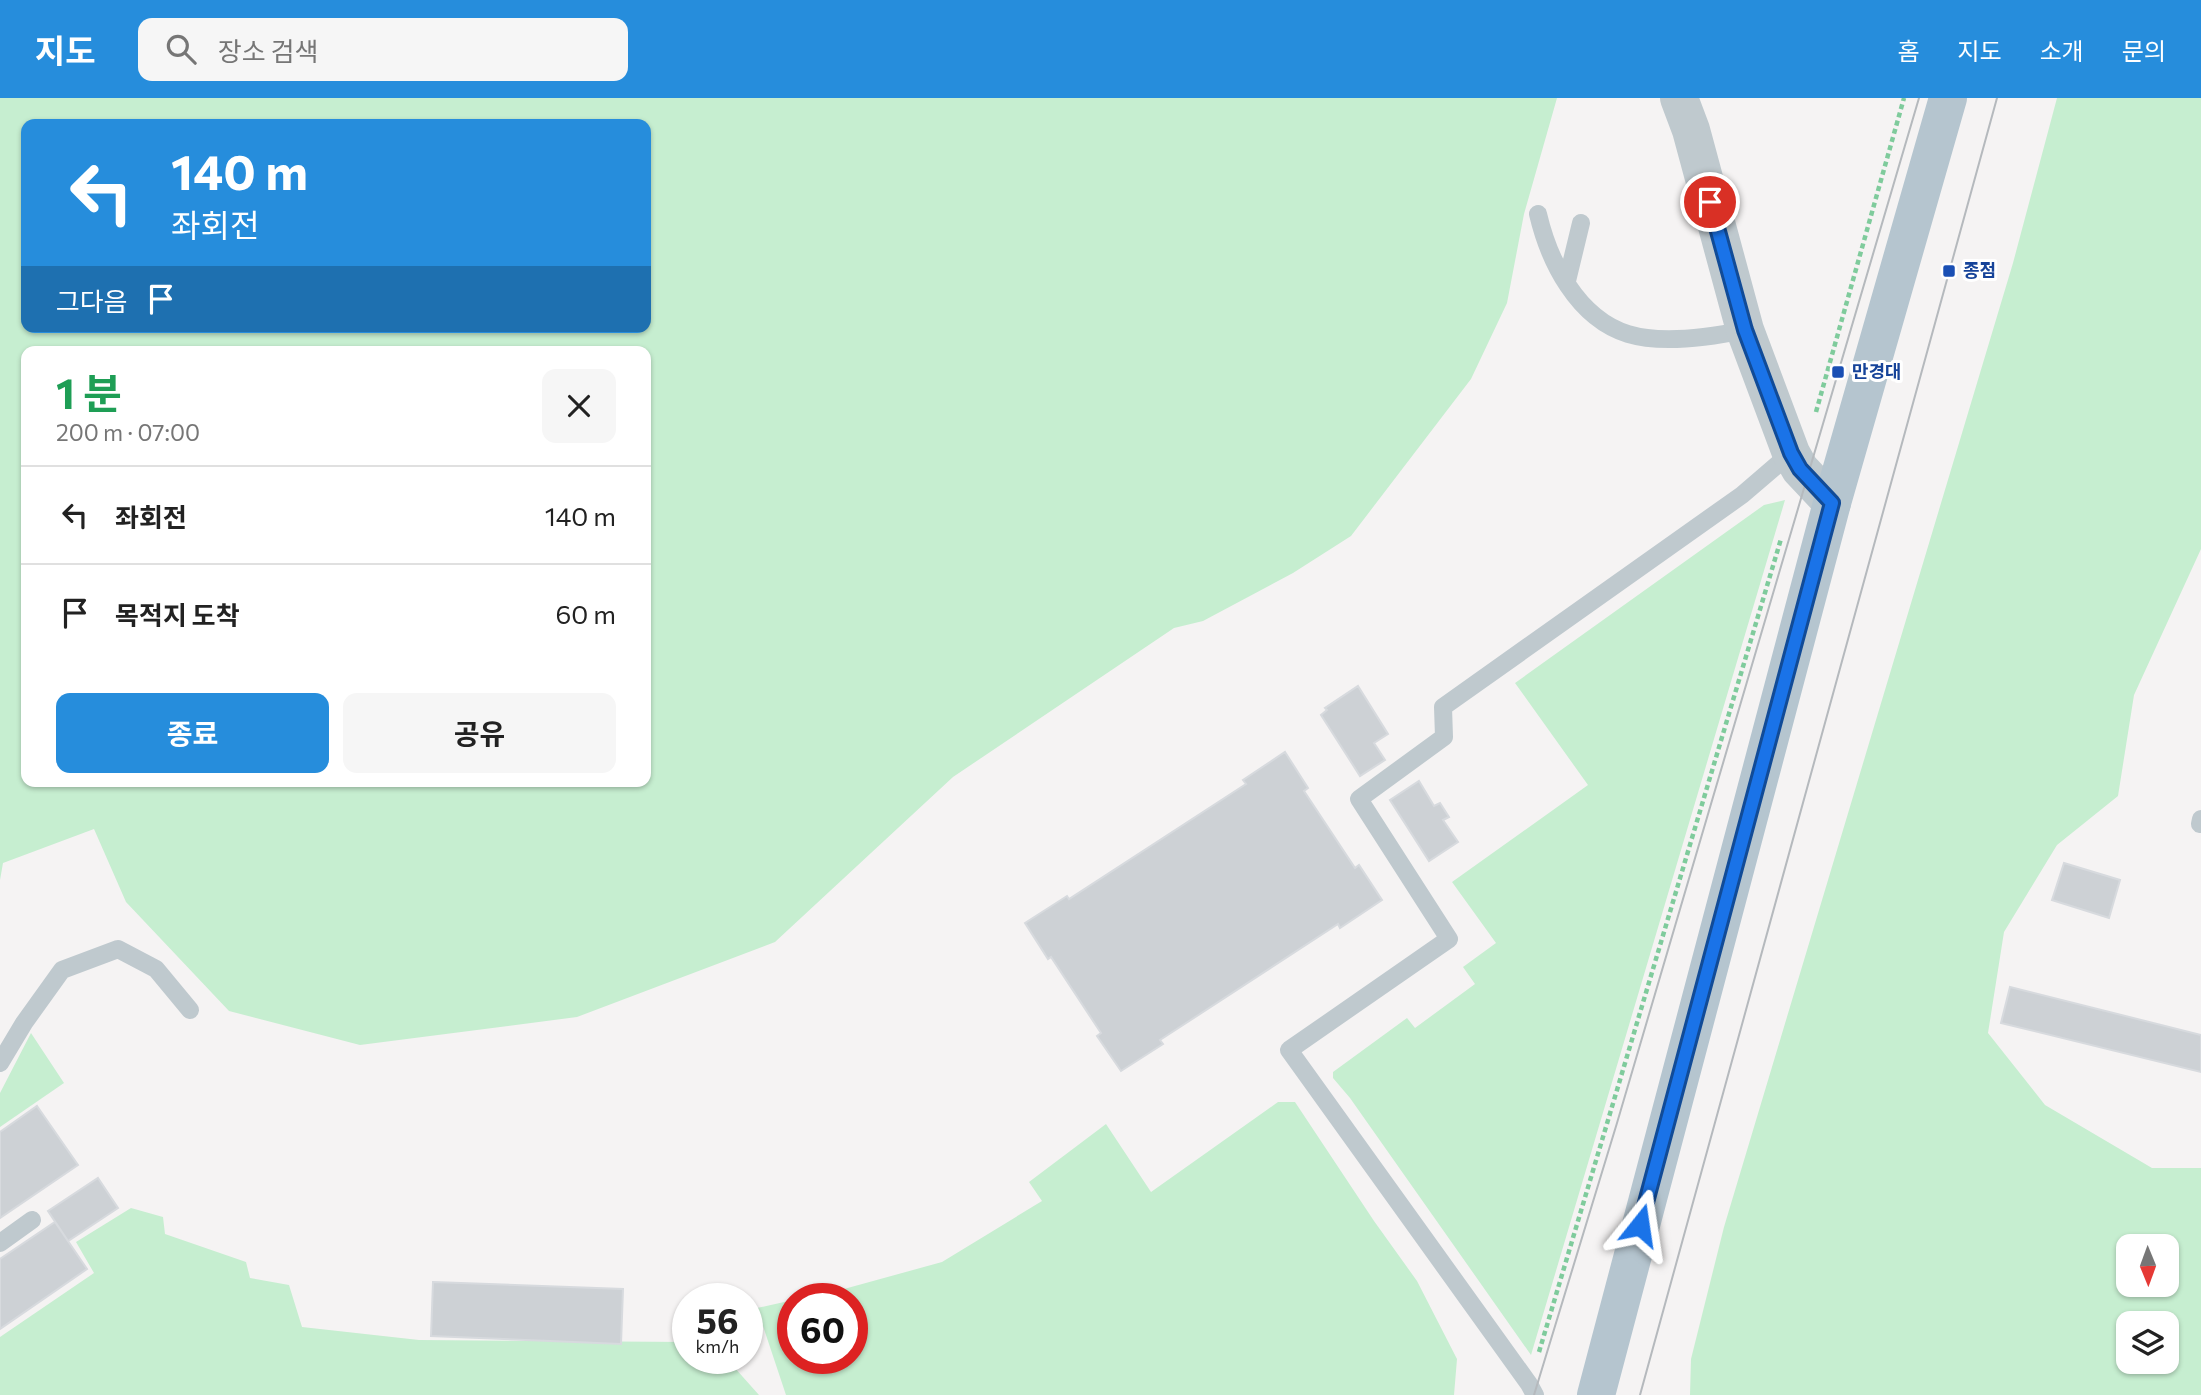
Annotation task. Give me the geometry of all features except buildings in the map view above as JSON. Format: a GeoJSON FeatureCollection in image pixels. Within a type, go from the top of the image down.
{"type":"FeatureCollection","features":[{"type":"Feature","properties":{"kind":"main road"},"geometry":{"type":"LineString","coordinates":[[1583,1395],[1601,1383],[1832,503],[1948,98]]}},
{"type":"Feature","properties":{"kind":"street"},"geometry":{"type":"LineString","coordinates":[[1679,98],[1691,130],[1745,330],[1791,453],[1800,469],[1832,503]]}},
{"type":"Feature","properties":{"kind":"lane"},"geometry":{"type":"LineString","coordinates":[[1538,214],[1544,239],[1557,266],[1579,300],[1598,318],[1627,334],[1656,338],[1721,335],[1745,330]]}},
{"type":"Feature","properties":{"kind":"lane"},"geometry":{"type":"LineString","coordinates":[[1567,281],[1581,223]]}},
{"type":"Feature","properties":{"kind":"lane"},"geometry":{"type":"LineString","coordinates":[[1532,1390],[1289,1050],[1449,939],[1359,799],[1444,737],[1443,707],[1742,495],[1791,453]]}},
{"type":"Feature","properties":{"kind":"lane"},"geometry":{"type":"LineString","coordinates":[[0,1063],[61,970],[118,949],[156,969],[190,1010]]}},
{"type":"Feature","properties":{"kind":"lane"},"geometry":{"type":"LineString","coordinates":[[0,1243],[32,1220]]}},
{"type":"Feature","properties":{"kind":"path"},"geometry":{"type":"LineString","coordinates":[[1815,416],[1904,98]]}},
{"type":"Feature","properties":{"kind":"path"},"geometry":{"type":"LineString","coordinates":[[1532,1390],[1784,529]]}},
{"type":"Feature","properties":{"kind":"green space"},"geometry":{"type":"Polygon","coordinates":[[[0,98],[1557,98],[1524,214],[1507,303],[1471,379],[1351,536],[1293,573],[1203,621],[1174,628],[953,777],[775,942],[577,1017],[360,1045],[229,1011],[126,902],[94,829],[3,863],[0,880],[0,98]]]}},
{"type":"Feature","properties":{"kind":"green space"},"geometry":{"type":"Polygon","coordinates":[[[2057,98],[2201,98],[2201,549],[2134,695],[2118,796],[2057,845],[2004,932],[1988,1033],[2045,1105],[2152,1168],[2201,1168],[2201,1395],[1690,1395],[1691,1359],[1724,1227],[2013,263],[2057,98]]]}},
{"type":"Feature","properties":{"kind":"green space"},"geometry":{"type":"Polygon","coordinates":[[[1785,500],[1531,1355],[1350,1098],[1333,1078],[1333,1072],[1407,1018],[1415,1028],[1475,984],[1463,967],[1496,943],[1452,882],[1588,785],[1515,683],[1764,505],[1785,500]]]}},
{"type":"Feature","properties":{"kind":"green space"},"geometry":{"type":"Polygon","coordinates":[[[31,1033],[64,1083],[0,1127],[0,1093],[31,1033]]]}},
{"type":"Feature","properties":{"kind":"green space"},"geometry":{"type":"Polygon","coordinates":[[[1278,1102],[1295,1102],[1417,1281],[1457,1359],[1454,1395],[786,1395],[779,1374],[868,1374],[868,1283],[866,1283],[942,1262],[1042,1201],[1029,1182],[1106,1124],[1151,1192],[1278,1102]]]}},
{"type":"Feature","properties":{"kind":"green space"},"geometry":{"type":"Polygon","coordinates":[[[131,1208],[163,1217],[165,1234],[246,1262],[250,1278],[289,1285],[302,1327],[419,1340],[672,1342],[672,1374],[740,1374],[759,1395],[0,1395],[0,1337],[94,1273],[76,1242],[131,1208]]]}},
{"type":"Feature","properties":{"kind":"green space"},"geometry":{"type":"Polygon","coordinates":[[[777,1304],[777,1368],[763,1326],[763,1307],[777,1304]]]}},
{"type":"Feature","properties":{"kind":"tram line"},"geometry":{"type":"LineString","coordinates":[[1534,1395],[1617,1123],[1919,98]]}},
{"type":"Feature","properties":{"kind":"tram line"},"geometry":{"type":"LineString","coordinates":[[1640,1395],[1997,98]]}},
{"type":"Feature","properties":{"kind":"place","name":"종점"},"geometry":{"type":"Point","coordinates":[1949,271]}},
{"type":"Feature","properties":{"kind":"place","name":"만경대"},"geometry":{"type":"Point","coordinates":[1838,372]}},
{"type":"Feature","properties":{"kind":"route"},"geometry":{"type":"LineString","coordinates":[[1640,1225],[1832,503],[1800,469],[1791,453],[1745,330],[1710,202]]}}]}
